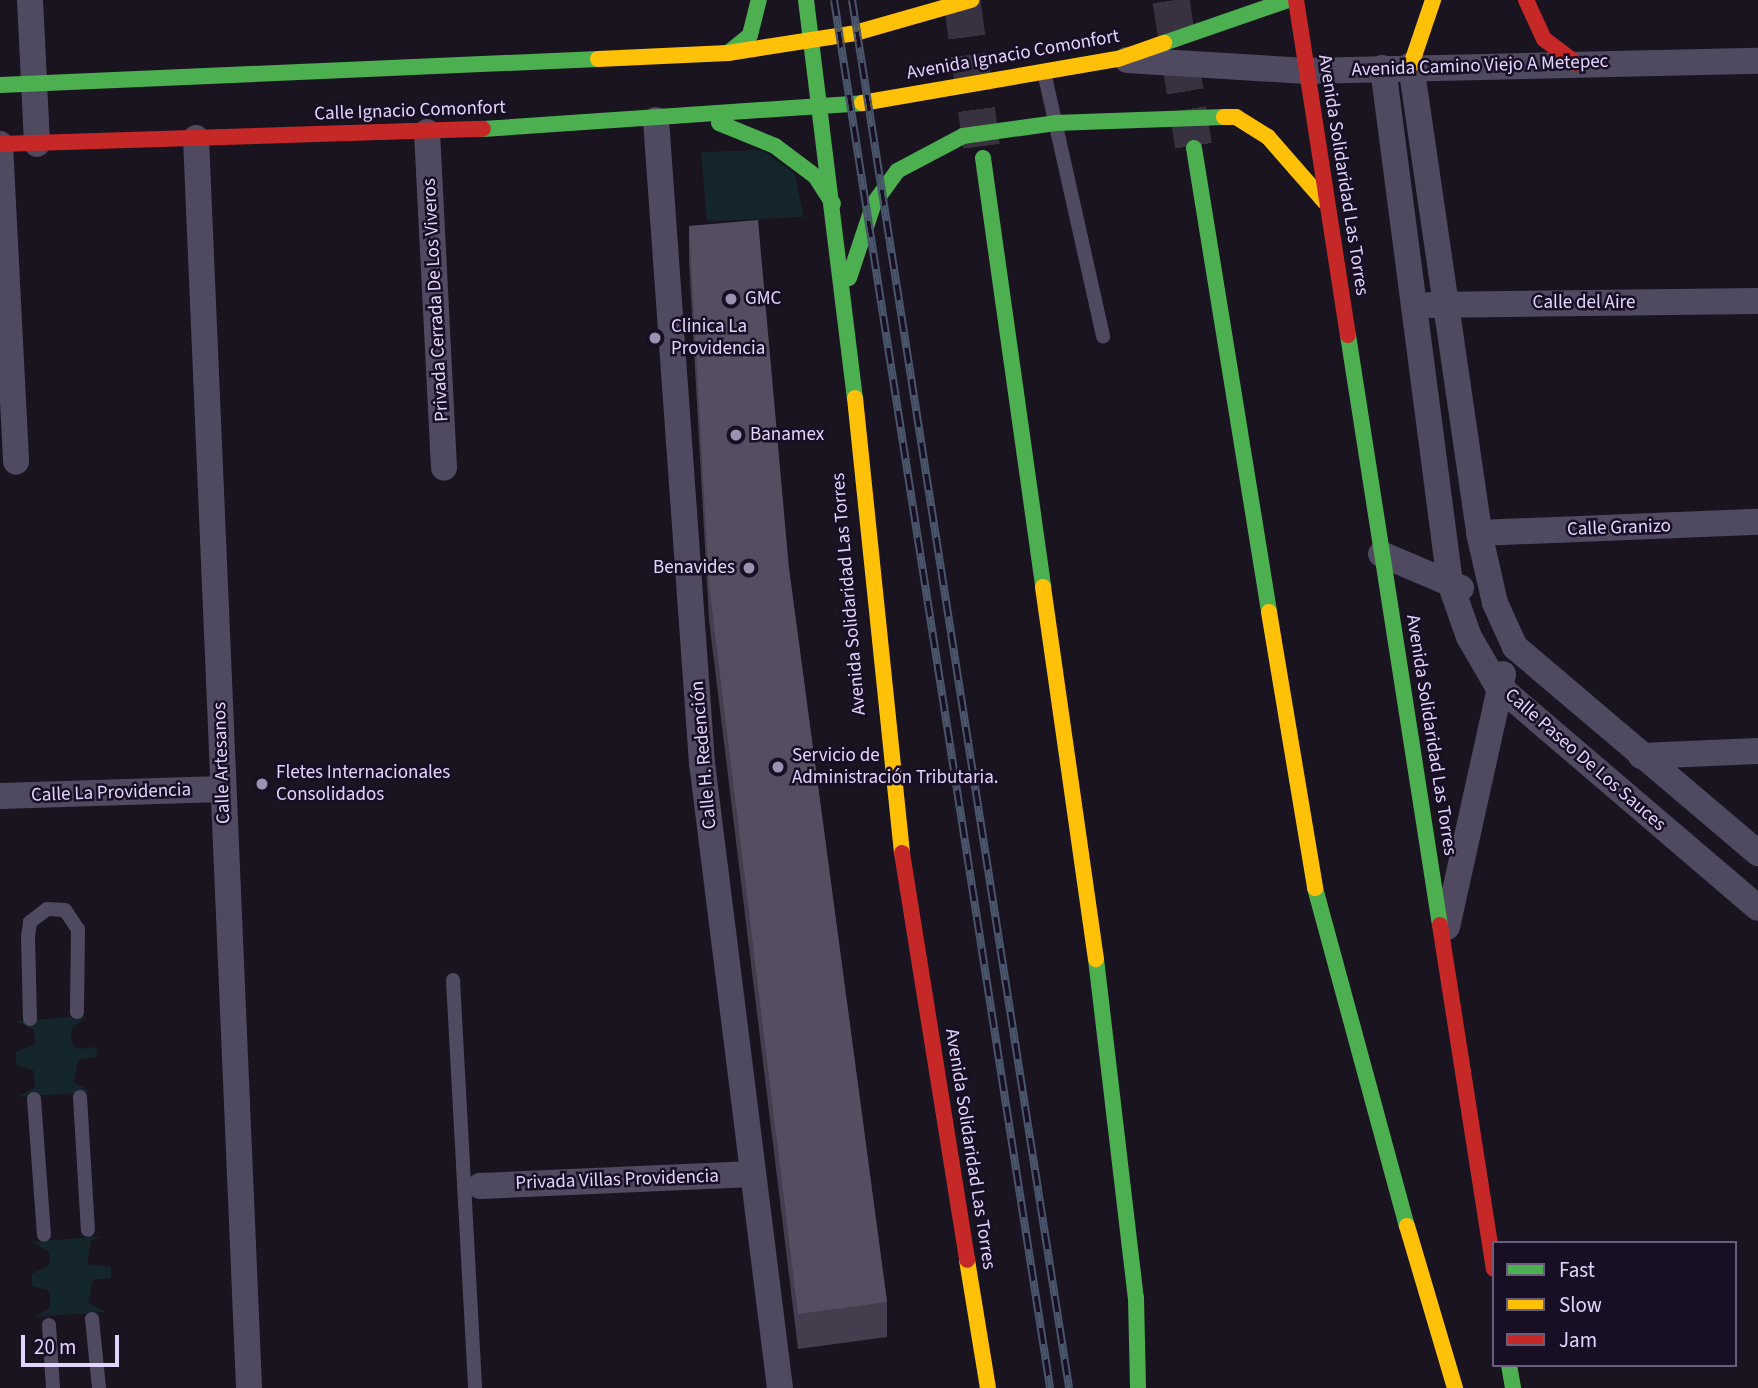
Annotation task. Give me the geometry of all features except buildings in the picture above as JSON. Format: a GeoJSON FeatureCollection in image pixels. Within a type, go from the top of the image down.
{"type":"FeatureCollection","features":[{"type":"Feature","properties":{"kind":"main road"},"geometry":{"type":"LineString","coordinates":[[728,53],[750,35],[760,0]]}},
{"type":"Feature","properties":{"kind":"main road","name":"Avenida Solidaridad Las Torres"},"geometry":{"type":"LineString","coordinates":[[806,0],[845,291],[889,774],[988,1388]]}},
{"type":"Feature","properties":{"kind":"main road"},"geometry":{"type":"LineString","coordinates":[[0,85],[728,53],[812,42],[971,0]]}},
{"type":"Feature","properties":{"kind":"main road","name":"Avenida Ignacio Comonfort"},"geometry":{"type":"LineString","coordinates":[[821,110],[1118,59],[1288,0]]}},
{"type":"Feature","properties":{"kind":"main road","name":"Avenida Solidaridad Las Torres"},"geometry":{"type":"LineString","coordinates":[[1296,0],[1492,1256]]}},
{"type":"Feature","properties":{"kind":"main road"},"geometry":{"type":"LineString","coordinates":[[1411,65],[1433,0]]}},
{"type":"Feature","properties":{"kind":"main road"},"geometry":{"type":"LineString","coordinates":[[1525,0],[1544,39],[1576,63]]}},
{"type":"Feature","properties":{"kind":"main road","name":"Calle Ignacio Comonfort"},"geometry":{"type":"LineString","coordinates":[[0,145],[427,132],[821,110]]}},
{"type":"Feature","properties":{"kind":"main road"},"geometry":{"type":"LineString","coordinates":[[845,291],[874,203],[897,171],[963,136],[1055,123],[1236,117],[1268,137],[1326,203]]}},
{"type":"Feature","properties":{"kind":"main road"},"geometry":{"type":"LineString","coordinates":[[704,118],[775,146],[814,176],[834,206]]}},
{"type":"Feature","properties":{"kind":"main road"},"geometry":{"type":"LineString","coordinates":[[1194,148],[1310,867],[1353,1045],[1455,1388]]}},
{"type":"Feature","properties":{"kind":"main road"},"geometry":{"type":"LineString","coordinates":[[983,158],[1117,1109],[1136,1298],[1138,1388]]}},
{"type":"Feature","properties":{"kind":"main road"},"geometry":{"type":"LineString","coordinates":[[1509,1367],[1513,1388]]}},
{"type":"Feature","properties":{"kind":"street"},"geometry":{"type":"LineString","coordinates":[[30,0],[37,144]]}},
{"type":"Feature","properties":{"kind":"street","name":"Avenida Camino Viejo A Metepec"},"geometry":{"type":"LineString","coordinates":[[1118,59],[1306,71],[1411,65],[1758,61]]}},
{"type":"Feature","properties":{"kind":"street","name":"Calle Paseo De Los Sauces"},"geometry":{"type":"LineString","coordinates":[[1411,65],[1479,533],[1495,603],[1515,647],[1758,853]]}},
{"type":"Feature","properties":{"kind":"street","name":"Calle Paseo De Los Sauces"},"geometry":{"type":"LineString","coordinates":[[1382,68],[1411,307],[1450,583],[1469,637],[1497,685],[1758,908]]}},
{"type":"Feature","properties":{"kind":"street","name":"Calle H. Redención"},"geometry":{"type":"LineString","coordinates":[[656,120],[702,763],[780,1388]]}},
{"type":"Feature","properties":{"kind":"street","name":"Privada Cerrada De Los Viveros"},"geometry":{"type":"LineString","coordinates":[[427,132],[444,468]]}},
{"type":"Feature","properties":{"kind":"street","name":"Calle Artesanos"},"geometry":{"type":"LineString","coordinates":[[196,138],[248,1388]]}},
{"type":"Feature","properties":{"kind":"street"},"geometry":{"type":"LineString","coordinates":[[0,145],[16,462]]}},
{"type":"Feature","properties":{"kind":"street","name":"Calle del Aire"},"geometry":{"type":"LineString","coordinates":[[1411,307],[1447,303],[1758,301]]}},
{"type":"Feature","properties":{"kind":"street","name":"Calle Granizo"},"geometry":{"type":"LineString","coordinates":[[1479,533],[1758,522]]}},
{"type":"Feature","properties":{"kind":"street"},"geometry":{"type":"LineString","coordinates":[[1381,554],[1495,603]]}},
{"type":"Feature","properties":{"kind":"street"},"geometry":{"type":"LineString","coordinates":[[1443,948],[1497,685],[1515,647]]}},
{"type":"Feature","properties":{"kind":"street"},"geometry":{"type":"LineString","coordinates":[[1642,756],[1758,751]]}},
{"type":"Feature","properties":{"kind":"street","name":"Calle La Providencia"},"geometry":{"type":"LineString","coordinates":[[0,796],[222,789]]}},
{"type":"Feature","properties":{"kind":"street","name":"Privada Villas Providencia"},"geometry":{"type":"LineString","coordinates":[[480,1186],[754,1174]]}},
{"type":"Feature","properties":{"kind":"lane"},"geometry":{"type":"LineString","coordinates":[[1044,72],[1103,337]]}},
{"type":"Feature","properties":{"kind":"lane"},"geometry":{"type":"LineString","coordinates":[[30,1019],[30,922],[47,909],[65,910],[78,929],[78,1012]]}},
{"type":"Feature","properties":{"kind":"lane"},"geometry":{"type":"LineString","coordinates":[[453,980],[475,1388]]}},
{"type":"Feature","properties":{"kind":"lane"},"geometry":{"type":"LineString","coordinates":[[80,1097],[88,1230]]}},
{"type":"Feature","properties":{"kind":"lane"},"geometry":{"type":"LineString","coordinates":[[34,1099],[44,1235]]}},
{"type":"Feature","properties":{"kind":"lane"},"geometry":{"type":"LineString","coordinates":[[92,1319],[99,1388]]}},
{"type":"Feature","properties":{"kind":"lane"},"geometry":{"type":"LineString","coordinates":[[49,1325],[53,1388]]}},
{"type":"Feature","properties":{"kind":"shaded area"},"geometry":{"type":"Polygon","coordinates":[[[762,150],[794,173],[804,217],[707,221],[701,152],[762,150]]]}},
{"type":"Feature","properties":{"kind":"shaded area"},"geometry":{"type":"Polygon","coordinates":[[[87,1016],[71,1030],[72,1043],[78,1049],[96,1047],[97,1057],[78,1060],[74,1082],[91,1092],[18,1097],[35,1087],[34,1071],[16,1065],[16,1052],[35,1044],[34,1030],[16,1021],[87,1016]]]}},
{"type":"Feature","properties":{"kind":"shaded area"},"geometry":{"type":"Polygon","coordinates":[[[102,1236],[91,1241],[87,1264],[111,1267],[111,1278],[93,1280],[88,1303],[107,1312],[33,1317],[50,1308],[50,1291],[32,1286],[32,1274],[50,1264],[49,1251],[31,1242],[102,1236]]]}},
{"type":"Feature","properties":{"kind":"tunnel"},"geometry":{"type":"LineString","coordinates":[[962,0],[983,158]]}},
{"type":"Feature","properties":{"kind":"tunnel"},"geometry":{"type":"LineString","coordinates":[[1171,0],[1194,148]]}},
{"type":"Feature","properties":{"kind":"railway"},"geometry":{"type":"LineString","coordinates":[[834,0],[1050,1388]]}},
{"type":"Feature","properties":{"kind":"railway"},"geometry":{"type":"LineString","coordinates":[[852,0],[1069,1388]]}},
{"type":"Feature","properties":{"kind":"traffic: fast"},"geometry":{"type":"LineString","coordinates":[[728,53],[750,35],[759,0]]}},
{"type":"Feature","properties":{"kind":"traffic: fast"},"geometry":{"type":"LineString","coordinates":[[806,0],[855,398]]}},
{"type":"Feature","properties":{"kind":"traffic: fast"},"geometry":{"type":"LineString","coordinates":[[1164,43],[1288,0]]}},
{"type":"Feature","properties":{"kind":"traffic: fast"},"geometry":{"type":"LineString","coordinates":[[0,85],[598,59]]}},
{"type":"Feature","properties":{"kind":"traffic: fast"},"geometry":{"type":"LineString","coordinates":[[483,129],[862,103]]}},
{"type":"Feature","properties":{"kind":"traffic: fast"},"geometry":{"type":"LineString","coordinates":[[849,278],[874,203],[897,171],[963,136],[1055,123],[1224,117]]}},
{"type":"Feature","properties":{"kind":"traffic: fast"},"geometry":{"type":"LineString","coordinates":[[719,123],[775,146],[815,176],[833,204]]}},
{"type":"Feature","properties":{"kind":"traffic: fast"},"geometry":{"type":"LineString","coordinates":[[1194,148],[1269,612]]}},
{"type":"Feature","properties":{"kind":"traffic: fast"},"geometry":{"type":"LineString","coordinates":[[983,158],[1043,587]]}},
{"type":"Feature","properties":{"kind":"traffic: fast"},"geometry":{"type":"LineString","coordinates":[[1348,335],[1440,925]]}},
{"type":"Feature","properties":{"kind":"traffic: fast"},"geometry":{"type":"LineString","coordinates":[[1315,888],[1407,1226]]}},
{"type":"Feature","properties":{"kind":"traffic: fast"},"geometry":{"type":"LineString","coordinates":[[1096,959],[1136,1298],[1138,1388]]}},
{"type":"Feature","properties":{"kind":"traffic: fast"},"geometry":{"type":"LineString","coordinates":[[1509,1367],[1513,1388]]}},
{"type":"Feature","properties":{"kind":"traffic: slow"},"geometry":{"type":"LineString","coordinates":[[598,59],[728,53],[855,33],[971,0]]}},
{"type":"Feature","properties":{"kind":"traffic: slow"},"geometry":{"type":"LineString","coordinates":[[1411,65],[1433,0]]}},
{"type":"Feature","properties":{"kind":"traffic: slow"},"geometry":{"type":"LineString","coordinates":[[862,103],[1118,59],[1164,43]]}},
{"type":"Feature","properties":{"kind":"traffic: slow"},"geometry":{"type":"LineString","coordinates":[[1224,117],[1236,117],[1268,137],[1325,202]]}},
{"type":"Feature","properties":{"kind":"traffic: slow"},"geometry":{"type":"LineString","coordinates":[[855,398],[902,853]]}},
{"type":"Feature","properties":{"kind":"traffic: slow"},"geometry":{"type":"LineString","coordinates":[[1043,587],[1096,959]]}},
{"type":"Feature","properties":{"kind":"traffic: slow"},"geometry":{"type":"LineString","coordinates":[[1269,612],[1315,888]]}},
{"type":"Feature","properties":{"kind":"traffic: slow"},"geometry":{"type":"LineString","coordinates":[[1407,1226],[1455,1388]]}},
{"type":"Feature","properties":{"kind":"traffic: slow"},"geometry":{"type":"LineString","coordinates":[[967,1260],[988,1388]]}},
{"type":"Feature","properties":{"kind":"traffic: jam"},"geometry":{"type":"LineString","coordinates":[[1296,0],[1348,335]]}},
{"type":"Feature","properties":{"kind":"traffic: jam"},"geometry":{"type":"LineString","coordinates":[[1526,0],[1544,39],[1576,63]]}},
{"type":"Feature","properties":{"kind":"traffic: jam"},"geometry":{"type":"LineString","coordinates":[[0,144],[483,129]]}},
{"type":"Feature","properties":{"kind":"traffic: jam"},"geometry":{"type":"LineString","coordinates":[[902,853],[967,1260]]}},
{"type":"Feature","properties":{"kind":"traffic: jam"},"geometry":{"type":"LineString","coordinates":[[1440,925],[1492,1256]]}},
{"type":"Feature","properties":{"kind":"place","name":"GMC"},"geometry":{"type":"Point","coordinates":[731,299]}},
{"type":"Feature","properties":{"kind":"place","name":"Clinica La Providencia"},"geometry":{"type":"Point","coordinates":[655,338]}},
{"type":"Feature","properties":{"kind":"place","name":"Banamex"},"geometry":{"type":"Point","coordinates":[736,435]}},
{"type":"Feature","properties":{"kind":"place","name":"Benavides"},"geometry":{"type":"Point","coordinates":[749,568]}},
{"type":"Feature","properties":{"kind":"place","name":"Servicio de Administración Tributaria."},"geometry":{"type":"Point","coordinates":[778,767]}},
{"type":"Feature","properties":{"kind":"place","name":"Fletes Internacionales Consolidados"},"geometry":{"type":"Point","coordinates":[262,784]}}]}
